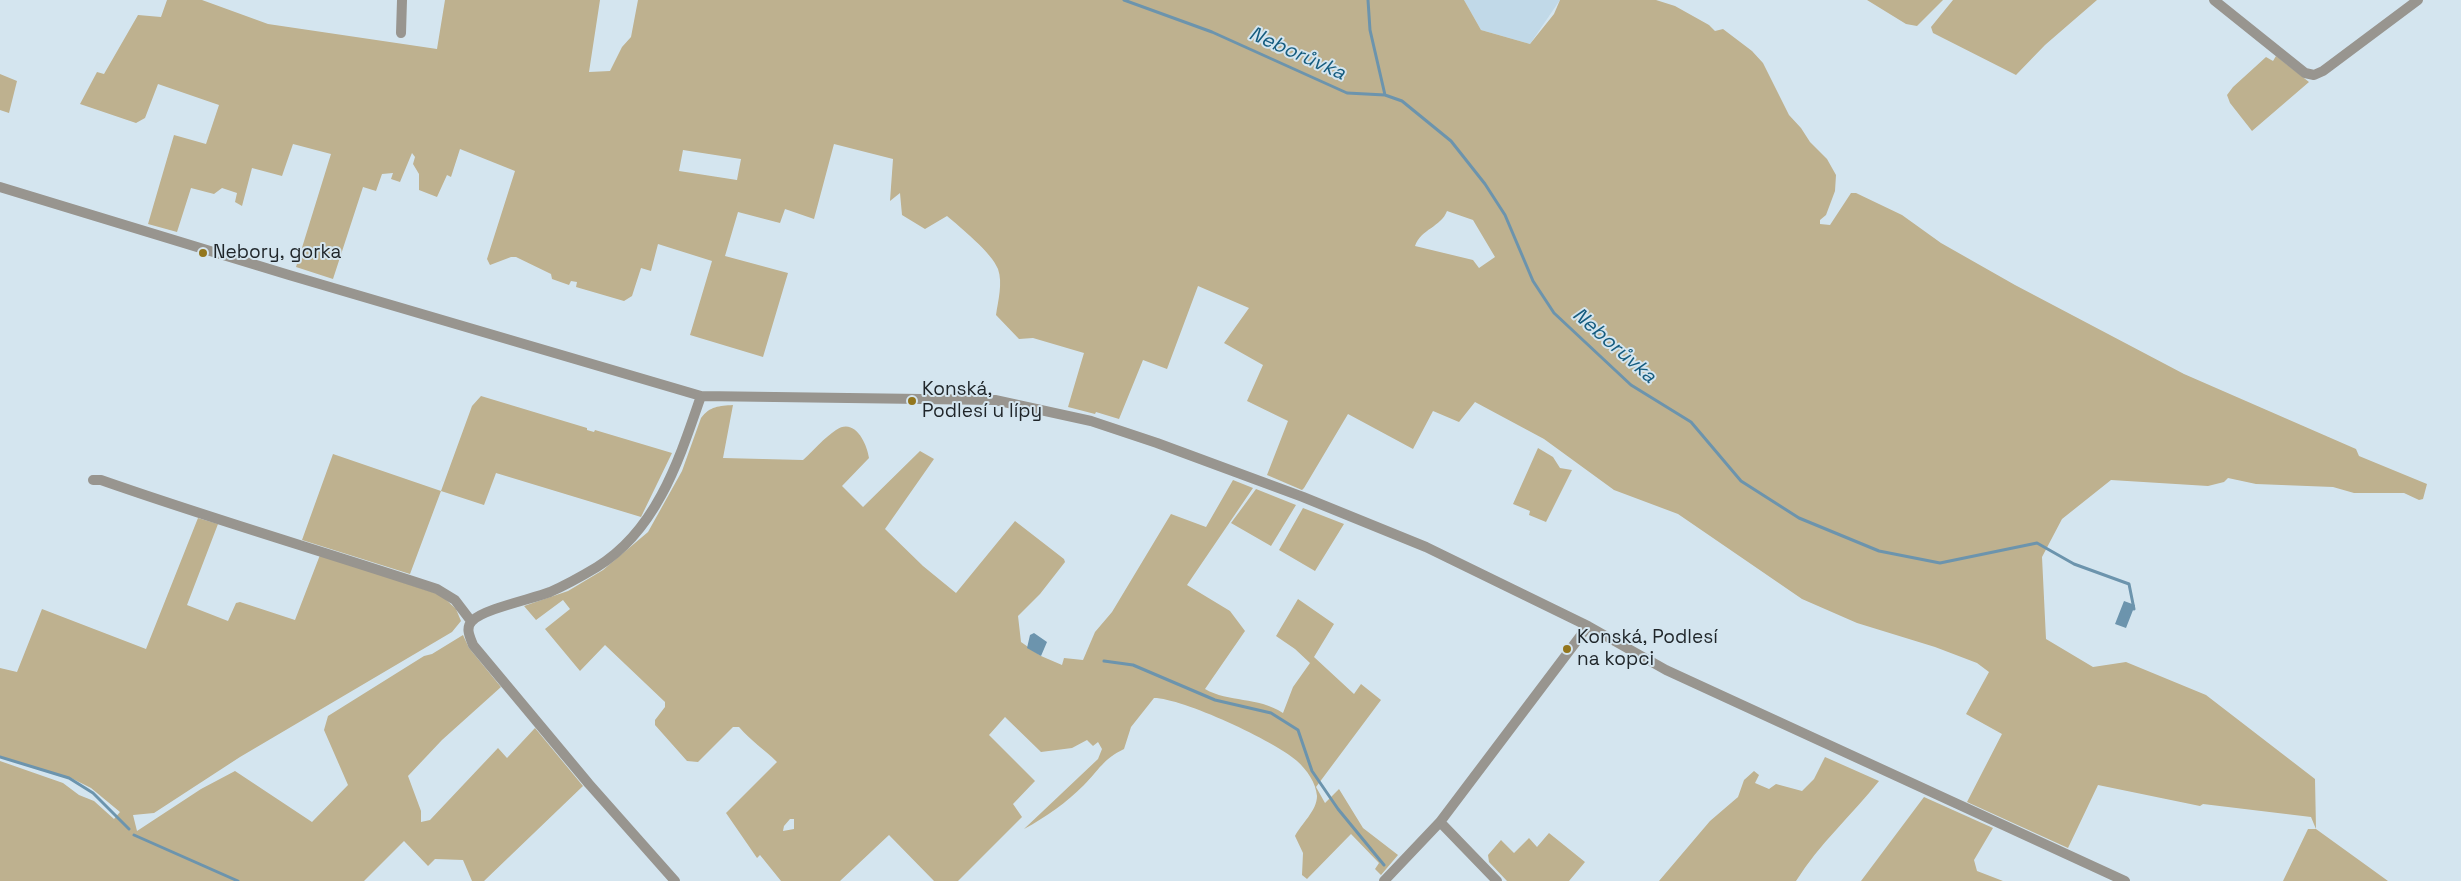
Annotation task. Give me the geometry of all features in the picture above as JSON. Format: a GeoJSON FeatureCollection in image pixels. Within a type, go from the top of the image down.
{"type":"FeatureCollection","features":[{"type":"Feature","properties":{"kind":"street"},"geometry":{"type":"LineString","coordinates":[[401,33],[402,0]]}},
{"type":"Feature","properties":{"kind":"street"},"geometry":{"type":"LineString","coordinates":[[2214,0],[2305,73],[2314,75],[2323,71],[2418,0]]}},
{"type":"Feature","properties":{"kind":"street"},"geometry":{"type":"LineString","coordinates":[[0,187],[289,275],[700,396],[995,400],[1091,422],[1157,443],[1303,497],[1426,547],[1588,626],[1666,670],[2125,881]]}},
{"type":"Feature","properties":{"kind":"street"},"geometry":{"type":"LineString","coordinates":[[675,881],[589,784],[473,645],[468,631],[471,621],[482,614],[523,602],[572,581],[598,566],[632,539],[657,504],[700,396]]}},
{"type":"Feature","properties":{"kind":"street"},"geometry":{"type":"LineString","coordinates":[[93,480],[101,480],[200,515],[312,548],[437,589],[455,600],[471,621]]}},
{"type":"Feature","properties":{"kind":"street"},"geometry":{"type":"LineString","coordinates":[[1384,881],[1440,822],[1588,626]]}},
{"type":"Feature","properties":{"kind":"street"},"geometry":{"type":"LineString","coordinates":[[1440,822],[1497,881]]}},
{"type":"Feature","properties":{"kind":"shaded area"},"geometry":{"type":"Polygon","coordinates":[[[167,0],[202,0],[268,24],[437,49],[445,0],[600,0],[589,72],[610,71],[622,47],[631,37],[638,0],[1464,0],[1481,30],[1530,44],[1554,14],[1560,0],[1656,0],[1675,6],[1709,25],[1715,31],[1723,29],[1752,51],[1763,63],[1789,115],[1810,142],[1827,159],[1836,175],[1835,191],[1826,215],[1820,220],[1820,224],[1830,225],[1851,193],[1856,193],[1902,215],[1941,243],[2015,285],[2184,374],[2356,449],[2359,456],[2427,484],[2423,499],[2419,500],[2404,493],[2354,493],[2333,487],[2256,484],[2228,478],[2224,482],[2208,486],[2111,480],[2062,519],[2042,557],[2046,639],[2093,667],[2126,662],[2206,695],[2315,779],[2316,829],[2311,817],[2203,804],[2200,806],[2098,785],[2068,848],[1967,802],[2002,734],[1966,714],[1989,672],[1977,663],[1935,647],[1857,623],[1802,599],[1678,514],[1614,490],[1544,439],[1475,402],[1459,422],[1433,411],[1413,449],[1348,414],[1302,490],[1267,475],[1288,421],[1247,401],[1263,365],[1224,343],[1249,308],[1198,286],[1167,369],[1143,360],[1119,419],[1096,412],[1095,414],[1068,407],[1084,353],[1033,338],[1019,339],[996,315],[1000,292],[999,274],[995,263],[983,248],[947,216],[925,229],[902,215],[900,193],[890,201],[893,159],[834,144],[814,219],[785,209],[780,223],[738,212],[725,256],[788,273],[763,357],[690,335],[712,261],[658,244],[651,271],[641,268],[632,296],[624,301],[576,287],[577,282],[571,281],[569,285],[552,279],[551,274],[516,257],[490,265],[487,259],[515,171],[460,149],[451,177],[447,175],[437,197],[419,190],[419,174],[413,164],[415,157],[412,153],[400,182],[391,179],[393,173],[382,174],[376,191],[363,187],[333,279],[296,267],[331,154],[293,144],[282,176],[252,168],[242,206],[235,202],[237,193],[222,188],[214,194],[191,188],[177,232],[148,224],[174,135],[206,144],[219,105],[158,84],[145,118],[136,123],[80,104],[97,72],[104,74],[138,15],[161,17],[167,0]],[[683,150],[679,171],[737,180],[741,159],[683,150]],[[1447,211],[1440,221],[1418,240],[1415,246],[1473,260],[1479,268],[1495,257],[1473,220],[1447,211]]]}},
{"type":"Feature","properties":{"kind":"shaded area"},"geometry":{"type":"Polygon","coordinates":[[[1464,0],[1560,0],[1530,44],[1481,30],[1464,0]]]}},
{"type":"Feature","properties":{"kind":"shaded area"},"geometry":{"type":"Polygon","coordinates":[[[1867,0],[1943,0],[1917,26],[1906,24],[1867,0]]]}},
{"type":"Feature","properties":{"kind":"shaded area"},"geometry":{"type":"Polygon","coordinates":[[[1953,0],[2097,0],[2045,45],[2016,75],[1933,33],[1931,27],[1953,0]]]}},
{"type":"Feature","properties":{"kind":"shaded area"},"geometry":{"type":"Polygon","coordinates":[[[2276,56],[2309,82],[2252,131],[2230,103],[2227,95],[2233,87],[2266,57],[2273,61],[2276,56]]]}},
{"type":"Feature","properties":{"kind":"shaded area"},"geometry":{"type":"Polygon","coordinates":[[[0,74],[17,81],[9,113],[0,110],[0,74]]]}},
{"type":"Feature","properties":{"kind":"shaded area"},"geometry":{"type":"Polygon","coordinates":[[[481,396],[587,428],[587,430],[594,432],[595,430],[672,453],[641,517],[496,473],[484,505],[441,491],[472,406],[481,396]]]}},
{"type":"Feature","properties":{"kind":"shaded area"},"geometry":{"type":"Polygon","coordinates":[[[733,405],[723,458],[803,460],[836,430],[843,427],[854,429],[863,440],[869,458],[842,486],[863,507],[920,451],[934,459],[885,529],[923,566],[956,593],[1015,521],[1064,559],[1065,562],[1040,594],[1018,616],[1021,642],[1041,656],[1062,665],[1064,658],[1083,660],[1095,632],[1112,612],[1171,514],[1206,527],[1233,480],[1253,488],[1187,585],[1230,611],[1245,631],[1205,689],[1224,696],[1263,704],[1283,713],[1293,687],[1310,663],[1295,649],[1276,636],[1298,599],[1334,624],[1314,657],[1354,694],[1361,684],[1381,700],[1316,787],[1325,803],[1339,789],[1363,828],[1398,855],[1381,875],[1375,869],[1379,863],[1351,834],[1307,879],[1302,875],[1303,853],[1295,836],[1312,812],[1317,796],[1313,782],[1304,768],[1286,753],[1228,722],[1185,705],[1154,698],[1131,727],[1124,749],[1106,761],[1063,804],[1024,829],[1098,759],[1102,749],[1098,742],[1093,746],[1087,740],[1072,748],[1041,752],[1005,717],[989,735],[1035,781],[1013,804],[1022,817],[958,881],[934,881],[889,835],[840,881],[781,881],[760,855],[757,858],[726,813],[777,762],[739,727],[733,727],[698,762],[687,761],[655,725],[655,720],[665,707],[665,702],[605,645],[580,671],[545,629],[570,609],[563,600],[536,620],[524,606],[568,591],[603,570],[648,532],[682,471],[701,418],[711,409],[719,406],[733,405]],[[790,819],[784,826],[783,831],[794,829],[794,819],[790,819]]]}},
{"type":"Feature","properties":{"kind":"shaded area"},"geometry":{"type":"Polygon","coordinates":[[[1538,448],[1553,457],[1560,468],[1572,470],[1546,522],[1529,515],[1530,511],[1513,504],[1538,448]]]}},
{"type":"Feature","properties":{"kind":"shaded area"},"geometry":{"type":"Polygon","coordinates":[[[333,454],[441,491],[410,574],[302,540],[333,454]]]}},
{"type":"Feature","properties":{"kind":"shaded area"},"geometry":{"type":"Polygon","coordinates":[[[1256,489],[1296,505],[1271,546],[1231,523],[1256,489]]]}},
{"type":"Feature","properties":{"kind":"shaded area"},"geometry":{"type":"Polygon","coordinates":[[[1303,508],[1344,524],[1315,571],[1279,550],[1303,508]]]}},
{"type":"Feature","properties":{"kind":"shaded area"},"geometry":{"type":"Polygon","coordinates":[[[198,518],[218,524],[187,605],[228,621],[236,603],[240,602],[295,620],[320,555],[441,595],[456,609],[461,621],[452,632],[240,757],[154,813],[133,815],[137,831],[201,789],[235,771],[312,822],[348,785],[324,730],[328,716],[424,656],[432,654],[463,635],[469,648],[501,687],[442,740],[408,776],[421,811],[421,822],[430,820],[498,748],[507,758],[535,728],[583,786],[484,881],[472,881],[463,860],[435,859],[428,866],[404,841],[364,881],[0,881],[0,761],[63,783],[79,795],[94,801],[114,819],[120,812],[91,788],[71,778],[0,756],[0,668],[17,672],[42,609],[146,649],[198,518]]]}},
{"type":"Feature","properties":{"kind":"shaded area"},"geometry":{"type":"Polygon","coordinates":[[[1825,757],[1879,781],[1825,842],[1796,881],[1659,881],[1710,821],[1738,797],[1744,780],[1754,771],[1759,775],[1755,783],[1769,789],[1776,784],[1802,791],[1814,779],[1825,757]]]}},
{"type":"Feature","properties":{"kind":"shaded area"},"geometry":{"type":"Polygon","coordinates":[[[1924,797],[1993,828],[1974,860],[1977,871],[2003,881],[1861,881],[1924,797]]]}},
{"type":"Feature","properties":{"kind":"shaded area"},"geometry":{"type":"Polygon","coordinates":[[[2308,829],[2316,829],[2388,881],[2283,881],[2308,829]]]}},
{"type":"Feature","properties":{"kind":"shaded area"},"geometry":{"type":"Polygon","coordinates":[[[1549,833],[1585,862],[1569,881],[1507,881],[1489,862],[1488,855],[1501,840],[1514,853],[1529,838],[1537,847],[1549,833]]]}},
{"type":"Feature","properties":{"kind":"water"},"geometry":{"type":"Polygon","coordinates":[[[2124,601],[2135,605],[2126,628],[2115,624],[2124,601]]]}},
{"type":"Feature","properties":{"kind":"water"},"geometry":{"type":"Polygon","coordinates":[[[1034,633],[1047,642],[1041,656],[1027,648],[1030,635],[1034,633]]]}},
{"type":"Feature","properties":{"kind":"waterway","name":"Neborůvka"},"geometry":{"type":"LineString","coordinates":[[1124,0],[1212,32],[1347,93],[1385,95],[1402,101],[1451,141],[1485,184],[1505,215],[1533,281],[1554,313],[1631,385],[1691,422],[1741,481],[1799,518],[1879,551],[1940,563],[2037,543],[2074,564],[2129,584],[2134,609]]}},
{"type":"Feature","properties":{"kind":"waterway"},"geometry":{"type":"LineString","coordinates":[[1368,0],[1370,30],[1385,95]]}},
{"type":"Feature","properties":{"kind":"waterway"},"geometry":{"type":"LineString","coordinates":[[1104,661],[1133,665],[1215,700],[1271,713],[1298,730],[1312,771],[1338,809],[1384,865]]}},
{"type":"Feature","properties":{"kind":"waterway"},"geometry":{"type":"LineString","coordinates":[[0,757],[69,778],[93,793],[129,829]]}},
{"type":"Feature","properties":{"kind":"waterway"},"geometry":{"type":"LineString","coordinates":[[134,835],[238,881]]}},
{"type":"Feature","properties":{"kind":"place","name":"Nebory, gorka"},"geometry":{"type":"Point","coordinates":[203,253]}},
{"type":"Feature","properties":{"kind":"place","name":"Konská, Podlesí u lípy"},"geometry":{"type":"Point","coordinates":[912,401]}},
{"type":"Feature","properties":{"kind":"place","name":"Konská, Podlesí na kopci"},"geometry":{"type":"Point","coordinates":[1567,649]}}]}
